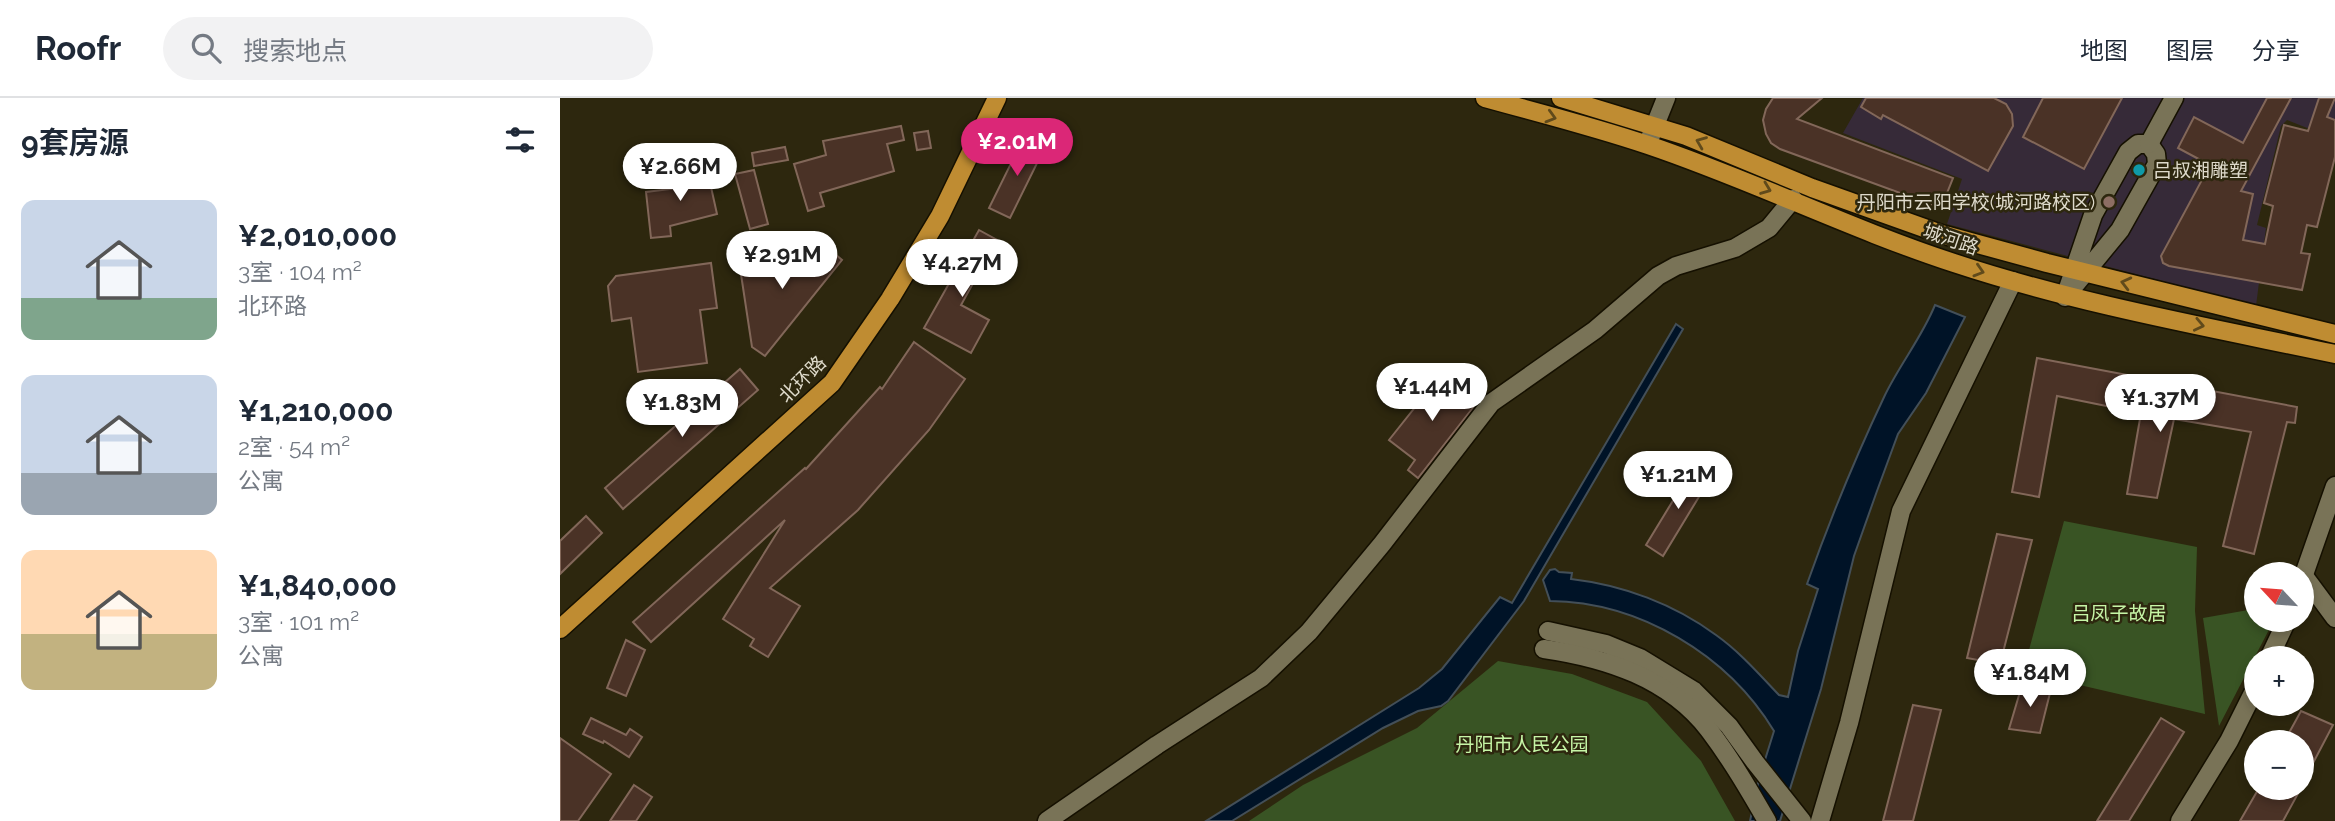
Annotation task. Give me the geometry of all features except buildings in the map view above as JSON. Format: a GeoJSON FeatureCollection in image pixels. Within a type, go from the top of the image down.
{"type":"FeatureCollection","features":[{"type":"Feature","properties":{"kind":"main road","name":"北环路"},"geometry":{"type":"LineString","coordinates":[[560,629],[832,383],[890,299],[940,216],[997,98]]}},
{"type":"Feature","properties":{"kind":"main road","name":"城河路"},"geometry":{"type":"LineString","coordinates":[[1485,98],[1647,144],[1793,199],[1854,227],[1954,263],[2065,297],[2335,354]]}},
{"type":"Feature","properties":{"kind":"main road","name":"城河路"},"geometry":{"type":"LineString","coordinates":[[1561,98],[1686,136],[1812,188],[1941,234],[2335,334]]}},
{"type":"Feature","properties":{"kind":"street"},"geometry":{"type":"LineString","coordinates":[[1647,144],[1667,98]]}},
{"type":"Feature","properties":{"kind":"street"},"geometry":{"type":"LineString","coordinates":[[2149,145],[2174,98]]}},
{"type":"Feature","properties":{"kind":"street"},"geometry":{"type":"LineString","coordinates":[[2065,297],[2080,271],[2120,230],[2157,164],[2156,154],[2149,145],[2137,144],[2128,152],[2093,215],[2080,271]]}},
{"type":"Feature","properties":{"kind":"street"},"geometry":{"type":"LineString","coordinates":[[1047,821],[1261,678],[1310,632],[1491,403],[1595,330],[1658,276],[1676,266],[1735,248],[1758,235],[1769,228],[1793,199]]}},
{"type":"Feature","properties":{"kind":"street"},"geometry":{"type":"LineString","coordinates":[[1820,821],[1849,723],[1901,511],[2013,281]]}},
{"type":"Feature","properties":{"kind":"street"},"geometry":{"type":"LineString","coordinates":[[2309,562],[2335,486]]}},
{"type":"Feature","properties":{"kind":"street"},"geometry":{"type":"LineString","coordinates":[[2314,592],[2335,618]]}},
{"type":"Feature","properties":{"kind":"street"},"geometry":{"type":"LineString","coordinates":[[1767,821],[1708,728],[1683,703],[1652,681],[1617,664],[1577,654],[1546,640],[1606,644],[1640,658],[1694,691],[1721,718],[1802,821]]}},
{"type":"Feature","properties":{"kind":"street"},"geometry":{"type":"LineString","coordinates":[[2180,821],[2229,741],[2244,711]]}},
{"type":"Feature","properties":{"kind":"shaded area","name":"丹阳市云阳学校(城河路校区)"},"geometry":{"type":"Polygon","coordinates":[[[1863,98],[2335,98],[2335,139],[2287,120],[2281,126],[2257,225],[2266,228],[2256,306],[1947,224],[1962,179],[1843,133],[1863,98]]]}},
{"type":"Feature","properties":{"kind":"green space","name":"吕凤子故居"},"geometry":{"type":"Polygon","coordinates":[[[2064,521],[2197,547],[2195,611],[2205,714],[2023,672],[2064,521]]]}},
{"type":"Feature","properties":{"kind":"green space"},"geometry":{"type":"Polygon","coordinates":[[[2244,611],[2244,632],[2268,632],[2261,646],[2244,646],[2244,678],[2219,726],[2203,618],[2244,611]]]}},
{"type":"Feature","properties":{"kind":"green space","name":"丹阳市人民公园"},"geometry":{"type":"Polygon","coordinates":[[[1498,661],[1572,674],[1647,702],[1701,761],[1735,821],[1249,821],[1303,785],[1417,728],[1498,661]]]}},
{"type":"Feature","properties":{"kind":"water"},"geometry":{"type":"Polygon","coordinates":[[[1935,305],[1965,317],[1926,393],[1898,434],[1877,491],[1854,556],[1821,689],[1780,821],[1750,821],[1759,779],[1774,731],[1755,704],[1707,657],[1678,638],[1616,611],[1584,604],[1550,601],[1543,580],[1550,570],[1555,569],[1572,573],[1571,579],[1629,591],[1665,605],[1716,635],[1779,695],[1788,697],[1798,651],[1818,589],[1807,584],[1816,560],[1885,395],[1935,305]]]}},
{"type":"Feature","properties":{"kind":"water"},"geometry":{"type":"Polygon","coordinates":[[[1676,324],[1683,329],[1524,601],[1448,701],[1441,706],[1418,711],[1383,728],[1232,821],[1206,821],[1419,688],[1442,669],[1500,597],[1512,603],[1676,324]]]}},
{"type":"Feature","properties":{"kind":"place","name":"吕叔湘雕塑"},"geometry":{"type":"Point","coordinates":[2139,170]}},
{"type":"Feature","properties":{"kind":"place","name":"丹阳市云阳学校(城河路校区)"},"geometry":{"type":"Point","coordinates":[2109,202]}}]}
